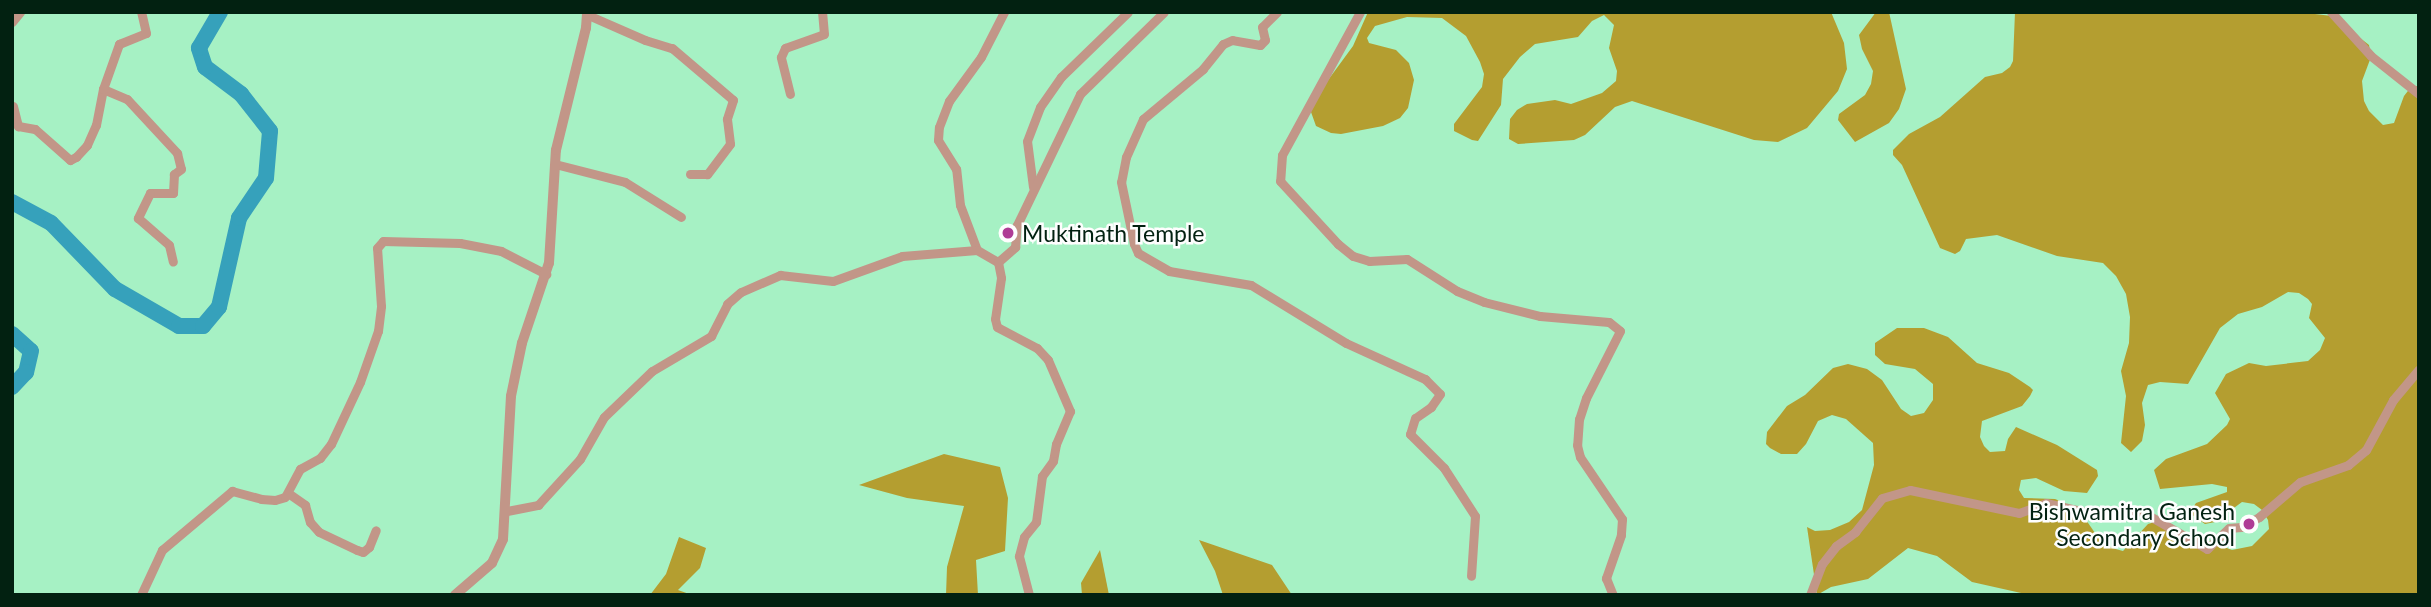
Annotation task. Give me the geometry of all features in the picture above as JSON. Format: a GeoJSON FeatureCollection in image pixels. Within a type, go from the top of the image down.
{"type":"FeatureCollection","features":[{"type":"Feature","properties":{"kind":"street"},"geometry":{"type":"LineString","coordinates":[[12,22],[20,12]]}},
{"type":"Feature","properties":{"kind":"street"},"geometry":{"type":"LineString","coordinates":[[13,106],[18,126],[34,128],[70,160],[88,145],[119,44],[146,33],[141,12]]}},
{"type":"Feature","properties":{"kind":"street"},"geometry":{"type":"LineString","coordinates":[[790,94],[781,57],[785,48],[824,34],[822,12]]}},
{"type":"Feature","properties":{"kind":"street"},"geometry":{"type":"LineString","coordinates":[[977,250],[960,205],[956,169],[938,140],[939,127],[949,101],[981,57],[1004,12]]}},
{"type":"Feature","properties":{"kind":"street"},"geometry":{"type":"LineString","coordinates":[[1034,189],[1027,141],[1040,107],[1061,77],[1128,12]]}},
{"type":"Feature","properties":{"kind":"street"},"geometry":{"type":"LineString","coordinates":[[998,262],[1016,247],[1017,225],[1080,94],[1164,12]]}},
{"type":"Feature","properties":{"kind":"street"},"geometry":{"type":"LineString","coordinates":[[1277,12],[1262,27],[1265,40],[1260,45],[1232,40],[1223,44],[1203,69],[1143,119],[1126,157],[1121,183],[1134,244],[1138,253],[1169,271],[1251,285],[1346,342],[1425,379],[1440,394],[1431,407],[1415,418],[1410,434],[1444,468],[1475,516],[1471,576]]}},
{"type":"Feature","properties":{"kind":"street"},"geometry":{"type":"LineString","coordinates":[[1360,12],[1349,27],[1282,155],[1280,181],[1338,244],[1353,256],[1369,261],[1407,259],[1457,291],[1484,302],[1540,316],[1609,322],[1620,331],[1586,398],[1579,419],[1577,445],[1580,457],[1622,519],[1620,535],[1606,579],[1614,595]]}},
{"type":"Feature","properties":{"kind":"street"},"geometry":{"type":"LineString","coordinates":[[2331,12],[2371,56],[2419,94]]}},
{"type":"Feature","properties":{"kind":"street"},"geometry":{"type":"LineString","coordinates":[[455,595],[492,563],[501,547],[507,511],[507,436],[511,396],[522,343],[546,274],[559,134],[587,13],[645,40],[672,48],[733,100],[727,119],[730,144],[707,174],[690,174]]}},
{"type":"Feature","properties":{"kind":"street"},"geometry":{"type":"LineString","coordinates":[[103,89],[127,99],[177,153],[181,169],[174,174],[173,193],[150,193],[138,218],[169,245],[173,262]]}},
{"type":"Feature","properties":{"kind":"street"},"geometry":{"type":"LineString","coordinates":[[555,164],[625,181],[681,218]]}},
{"type":"Feature","properties":{"kind":"street"},"geometry":{"type":"LineString","coordinates":[[141,595],[162,551],[232,491],[275,500],[288,493],[300,469],[320,458],[331,444],[369,359],[378,331],[381,306],[377,248],[383,241],[460,243],[501,251],[546,274]]}},
{"type":"Feature","properties":{"kind":"street"},"geometry":{"type":"LineString","coordinates":[[507,511],[538,505],[580,459],[604,417],[652,371],[711,336],[727,304],[741,292],[780,275],[833,281],[902,256],[977,250],[998,262],[1001,278],[995,319],[997,327],[1037,348],[1048,360],[1070,411],[1056,444],[1053,461],[1042,475],[1036,522],[1024,537],[1019,556],[1029,595]]}},
{"type":"Feature","properties":{"kind":"street"},"geometry":{"type":"LineString","coordinates":[[1810,595],[1822,564],[1836,546],[1855,532],[1882,498],[1910,490],[2019,513],[2046,503],[2107,517],[2141,511],[2207,549],[2229,528],[2241,527],[2259,517],[2301,482],[2348,465],[2366,450],[2393,400],[2419,369]]}},
{"type":"Feature","properties":{"kind":"street"},"geometry":{"type":"LineString","coordinates":[[288,493],[306,505],[310,522],[319,532],[357,550],[363,552],[369,547],[376,530]]}},
{"type":"Feature","properties":{"kind":"shaded area"},"geometry":{"type":"Polygon","coordinates":[[[1368,12],[1831,12],[1844,43],[1847,69],[1838,91],[1807,128],[1778,142],[1754,140],[1632,101],[1615,107],[1585,135],[1574,140],[1518,144],[1509,139],[1510,119],[1517,110],[1527,104],[1555,100],[1571,104],[1602,93],[1616,81],[1617,71],[1609,48],[1614,25],[1604,15],[1592,21],[1578,37],[1535,44],[1520,57],[1503,79],[1501,105],[1478,141],[1454,131],[1454,124],[1482,87],[1484,74],[1466,36],[1442,18],[1407,17],[1375,26],[1367,38],[1369,43],[1396,50],[1409,63],[1414,80],[1408,108],[1400,118],[1383,126],[1341,134],[1331,133],[1316,126],[1311,112],[1312,102],[1353,46],[1368,12]]]}},
{"type":"Feature","properties":{"kind":"shaded area"},"geometry":{"type":"Polygon","coordinates":[[[1876,12],[1889,12],[1906,89],[1899,109],[1889,123],[1855,142],[1838,120],[1839,114],[1865,95],[1871,84],[1873,71],[1862,49],[1859,35],[1876,12]]]}},
{"type":"Feature","properties":{"kind":"shaded area"},"geometry":{"type":"Polygon","coordinates":[[[2015,12],[2298,12],[2332,16],[2369,45],[2371,57],[2362,81],[2364,101],[2369,111],[2383,125],[2394,123],[2404,96],[2411,87],[2419,86],[2419,595],[2030,595],[1972,582],[1937,556],[1908,548],[1868,579],[1831,587],[1817,595],[1807,527],[1815,531],[1830,530],[1849,522],[1862,510],[1874,465],[1873,443],[1846,419],[1832,415],[1818,421],[1806,444],[1797,454],[1781,454],[1770,448],[1766,444],[1767,432],[1787,406],[1805,395],[1833,368],[1848,364],[1867,369],[1882,380],[1901,409],[1911,416],[1924,413],[1933,400],[1933,384],[1915,369],[1885,364],[1875,355],[1875,343],[1897,328],[1924,328],[1948,337],[1977,363],[2009,373],[2033,390],[2022,406],[1982,421],[1980,437],[1984,446],[1990,452],[2005,451],[2008,439],[2016,427],[2057,445],[2097,470],[2098,476],[2087,493],[2064,491],[2036,478],[2021,480],[2019,490],[2024,498],[2055,499],[2065,503],[2084,517],[2095,533],[2112,548],[2123,551],[2148,524],[2158,521],[2232,550],[2252,546],[2269,529],[2268,520],[2262,510],[2254,504],[2242,502],[2215,522],[2205,524],[2191,514],[2192,509],[2196,503],[2227,492],[2227,487],[2212,484],[2160,489],[2154,470],[2166,459],[2207,444],[2227,425],[2230,419],[2215,393],[2226,374],[2249,363],[2266,366],[2308,361],[2320,350],[2325,338],[2309,318],[2312,304],[2308,299],[2299,293],[2288,292],[2262,307],[2238,314],[2220,328],[2188,384],[2160,382],[2148,385],[2142,403],[2145,425],[2142,441],[2131,452],[2121,443],[2126,396],[2121,371],[2129,343],[2130,317],[2126,294],[2116,276],[2103,263],[2057,256],[1997,235],[1966,239],[1960,251],[1955,254],[1940,248],[1902,165],[1893,155],[1893,150],[1909,134],[1940,117],[1985,77],[2002,73],[2010,67],[2013,61],[2015,12]]]}},
{"type":"Feature","properties":{"kind":"shaded area"},"geometry":{"type":"Polygon","coordinates":[[[944,454],[1000,467],[1008,498],[1005,551],[976,560],[978,595],[946,595],[947,567],[964,506],[907,498],[859,485],[944,454]]]}},
{"type":"Feature","properties":{"kind":"shaded area"},"geometry":{"type":"Polygon","coordinates":[[[679,537],[706,548],[700,568],[678,590],[692,595],[650,595],[666,574],[679,537]]]}},
{"type":"Feature","properties":{"kind":"shaded area"},"geometry":{"type":"Polygon","coordinates":[[[1199,540],[1272,565],[1292,595],[1223,595],[1215,571],[1199,540]]]}},
{"type":"Feature","properties":{"kind":"shaded area"},"geometry":{"type":"Polygon","coordinates":[[[1100,550],[1109,595],[1082,595],[1081,583],[1100,550]]]}},
{"type":"Feature","properties":{"kind":"waterway"},"geometry":{"type":"LineString","coordinates":[[12,202],[51,223],[115,289],[179,326],[203,326],[219,307],[239,218],[266,178],[270,131],[241,94],[205,67],[199,48],[220,12]]}},
{"type":"Feature","properties":{"kind":"waterway"},"geometry":{"type":"LineString","coordinates":[[12,334],[31,351],[26,372],[12,387]]}},
{"type":"Feature","properties":{"kind":"place","name":"Muktinath Temple"},"geometry":{"type":"Point","coordinates":[1008,233]}},
{"type":"Feature","properties":{"kind":"place","name":"Bishwamitra Ganesh Secondary School"},"geometry":{"type":"Point","coordinates":[2249,524]}}]}
